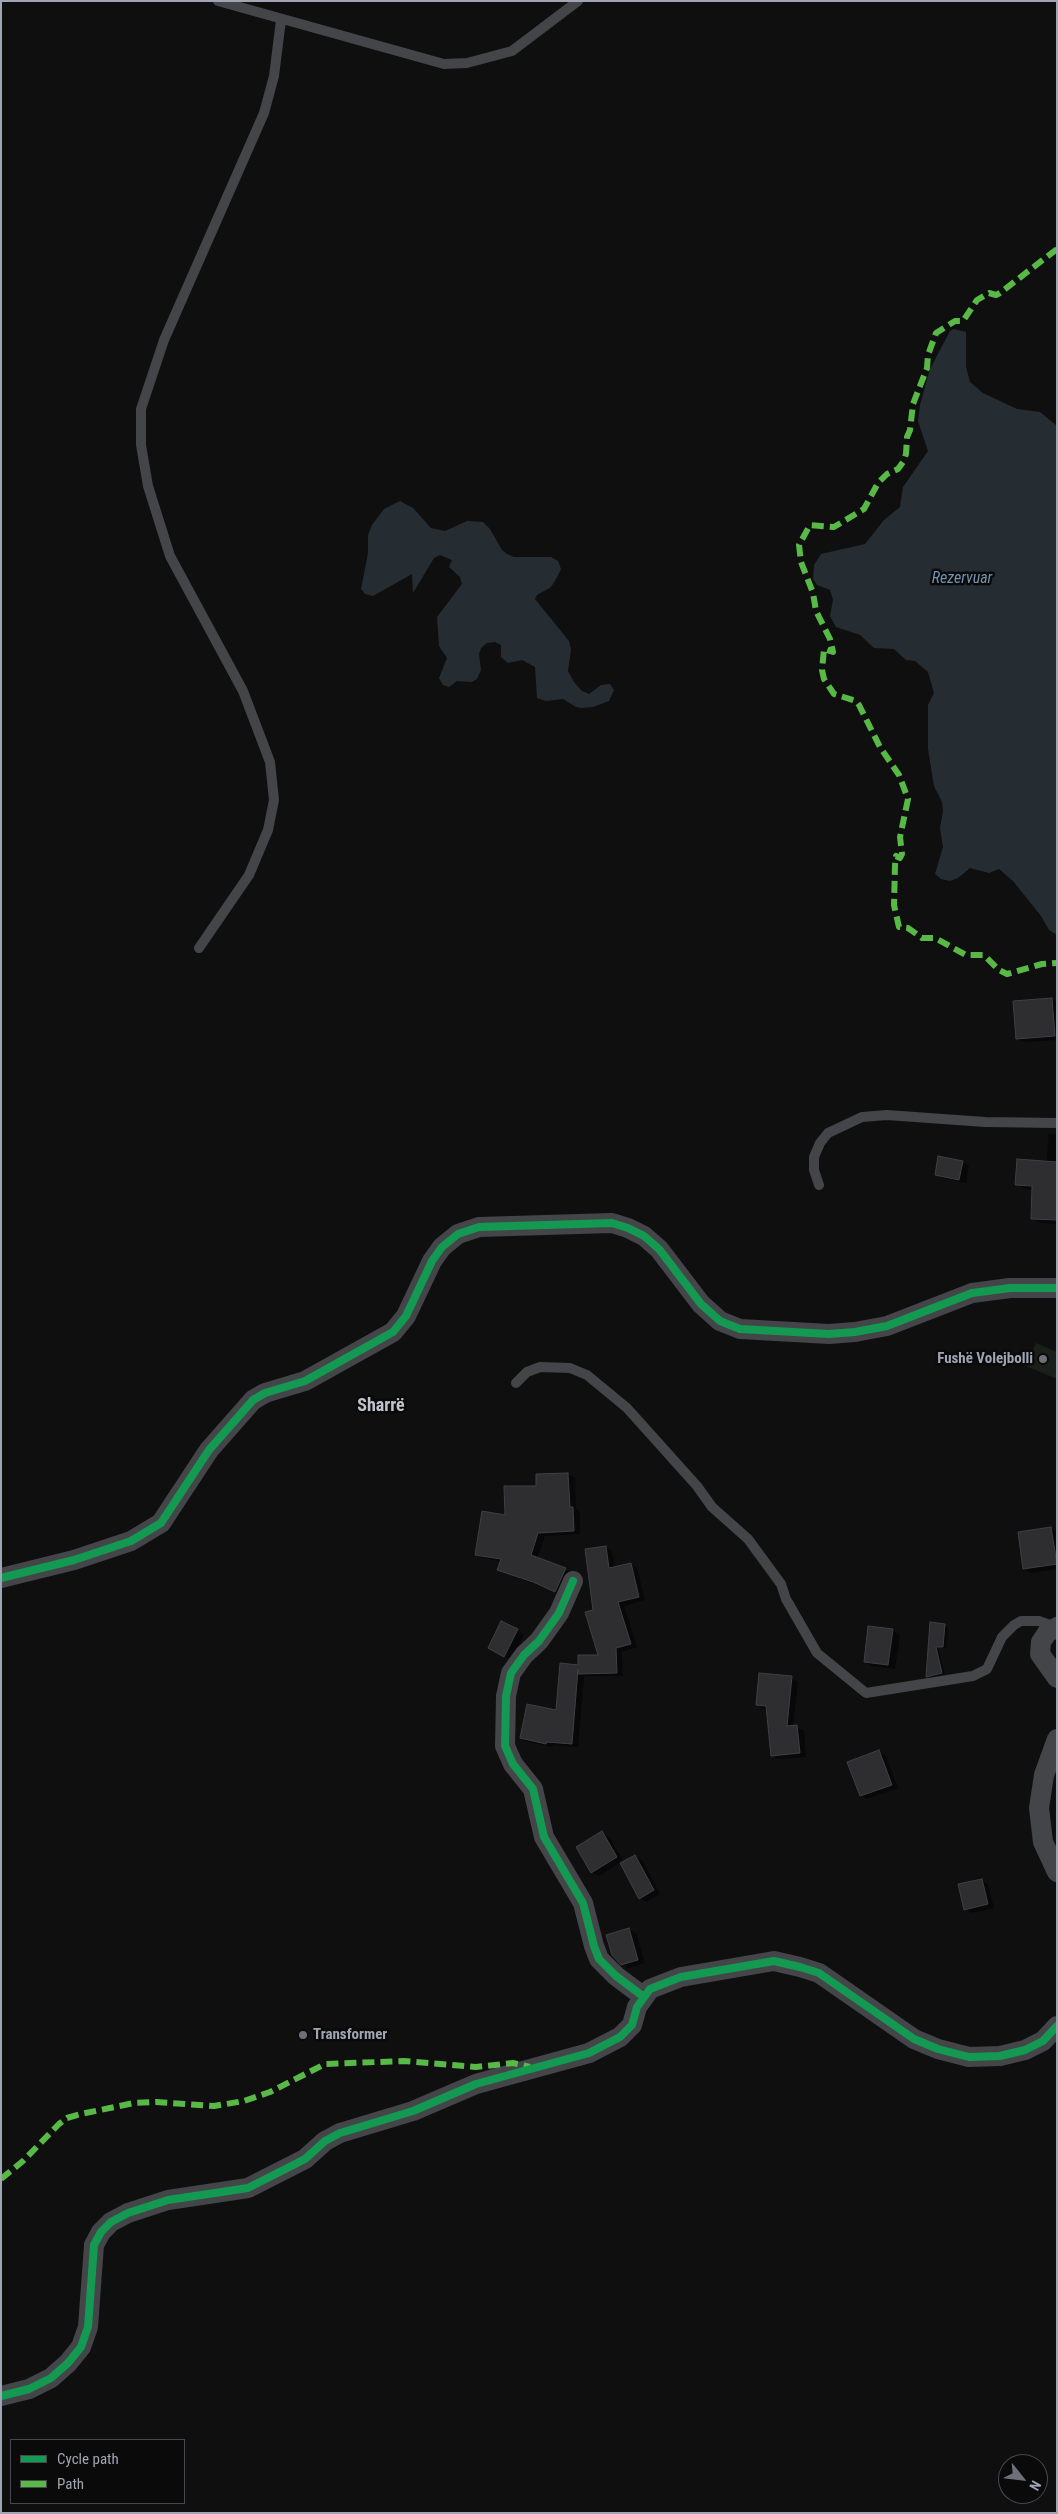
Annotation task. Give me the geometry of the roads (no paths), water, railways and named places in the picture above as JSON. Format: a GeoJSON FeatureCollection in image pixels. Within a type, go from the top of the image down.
{"type":"FeatureCollection","features":[{"type":"Feature","properties":{"kind":"street"},"geometry":{"type":"LineString","coordinates":[[1,1578],[74,1560],[131,1541],[161,1524],[209,1450],[252,1400],[265,1393],[304,1381],[393,1332],[406,1316],[432,1261],[442,1247],[458,1234],[479,1226],[612,1223],[628,1228],[644,1236],[658,1249],[701,1304],[720,1321],[740,1329],[829,1334],[855,1332],[887,1326],[972,1293],[1010,1288],[1057,1288]]}},
{"type":"Feature","properties":{"kind":"street"},"geometry":{"type":"LineString","coordinates":[[573,1581],[559,1613],[511,1673],[506,1696],[505,1746],[513,1764],[533,1789],[544,1837],[583,1903],[599,1959],[616,1976],[644,1997]]}},
{"type":"Feature","properties":{"kind":"street"},"geometry":{"type":"LineString","coordinates":[[1056,1627],[1041,1642],[1040,1654],[1057,1678]]}},
{"type":"Feature","properties":{"kind":"street"},"geometry":{"type":"LineString","coordinates":[[1056,1864],[1043,1842],[1039,1808],[1044,1775],[1057,1740]]}},
{"type":"Feature","properties":{"kind":"street"},"geometry":{"type":"LineString","coordinates":[[1,2396],[29,2389],[51,2378],[68,2363],[81,2347],[88,2326],[94,2245],[101,2232],[111,2222],[128,2213],[168,2200],[248,2188],[305,2158],[340,2133],[414,2111],[476,2084],[589,2054],[620,2037],[632,2025],[637,2007],[650,1989],[680,1978],[774,1961],[819,1973],[914,2039],[938,2049],[969,2057],[1000,2056],[1025,2050],[1043,2041],[1057,2026]]}},
{"type":"Feature","properties":{"kind":"lane"},"geometry":{"type":"LineString","coordinates":[[218,1],[444,64],[467,63],[512,51],[578,1]]}},
{"type":"Feature","properties":{"kind":"lane"},"geometry":{"type":"LineString","coordinates":[[198,948],[249,875],[268,830],[274,800],[270,762],[243,692],[170,556],[148,486],[141,445],[141,409],[164,340],[264,113],[274,76],[281,20]]}},
{"type":"Feature","properties":{"kind":"lane"},"geometry":{"type":"LineString","coordinates":[[819,1185],[814,1170],[814,1157],[820,1143],[828,1133],[862,1117],[887,1114],[985,1122],[1057,1124]]}},
{"type":"Feature","properties":{"kind":"lane"},"geometry":{"type":"LineString","coordinates":[[516,1383],[527,1372],[540,1367],[570,1368],[587,1375],[627,1408],[697,1486],[712,1507],[748,1539],[781,1584],[786,1599],[817,1653],[866,1692],[965,1679],[980,1674],[987,1669],[1002,1636],[1014,1625],[1021,1622],[1039,1621],[1056,1627]]}},
{"type":"Feature","properties":{"kind":"water","name":"Rezervuar"},"geometry":{"type":"Polygon","coordinates":[[[954,329],[966,332],[966,367],[970,382],[983,393],[1017,409],[1040,412],[1057,426],[1057,935],[1049,930],[1041,916],[1013,881],[999,869],[989,873],[970,868],[958,878],[950,881],[941,879],[935,874],[943,847],[940,828],[943,811],[942,802],[934,786],[928,749],[928,705],[934,693],[928,672],[915,661],[906,660],[894,649],[874,648],[860,635],[836,627],[830,616],[833,600],[830,590],[817,585],[813,579],[814,565],[821,554],[865,544],[884,520],[900,507],[903,487],[928,451],[918,421],[920,405],[930,369],[950,331],[954,329]]]}},
{"type":"Feature","properties":{"kind":"water"},"geometry":{"type":"Polygon","coordinates":[[[400,501],[413,508],[431,528],[445,531],[467,521],[483,522],[490,529],[502,550],[507,554],[514,557],[551,557],[558,561],[561,569],[556,579],[551,587],[537,595],[535,599],[569,641],[571,650],[568,671],[574,682],[582,691],[589,694],[601,685],[610,684],[614,690],[609,701],[593,707],[581,708],[563,699],[546,701],[537,698],[535,667],[522,660],[508,663],[501,657],[501,645],[495,642],[487,643],[481,648],[479,654],[481,670],[477,679],[472,682],[457,681],[449,687],[443,685],[439,678],[447,658],[439,646],[437,617],[462,584],[460,577],[449,567],[452,560],[440,555],[434,558],[413,593],[412,574],[373,596],[365,594],[361,589],[368,553],[368,535],[372,525],[384,509],[400,501]]]}},
{"type":"Feature","properties":{"kind":"place","name":"Fushë Volejbolli"},"geometry":{"type":"Point","coordinates":[1043,1359]}},
{"type":"Feature","properties":{"kind":"place","name":"Transformer"},"geometry":{"type":"Point","coordinates":[303,2035]}},
{"type":"Feature","properties":{"kind":"district","name":"Sharrë"},"geometry":{"type":"Point","coordinates":[381,1406]}}]}
